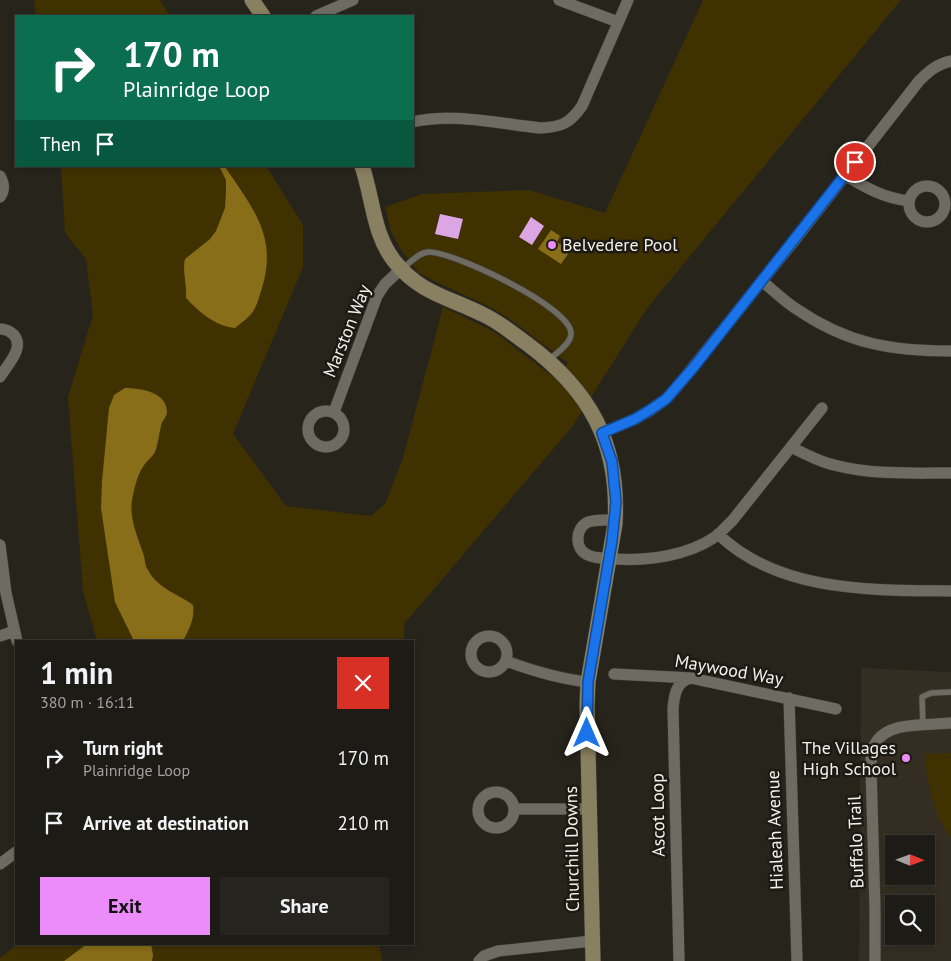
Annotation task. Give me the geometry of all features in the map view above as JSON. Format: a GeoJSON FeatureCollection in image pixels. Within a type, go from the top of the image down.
{"type":"FeatureCollection","features":[{"type":"Feature","properties":{"kind":"street"},"geometry":{"type":"LineString","coordinates":[[252,0],[262,15]]}},
{"type":"Feature","properties":{"kind":"street"},"geometry":{"type":"LineString","coordinates":[[318,15],[353,0]]}},
{"type":"Feature","properties":{"kind":"street"},"geometry":{"type":"LineString","coordinates":[[559,0],[618,22]]}},
{"type":"Feature","properties":{"kind":"street"},"geometry":{"type":"LineString","coordinates":[[414,122],[427,119],[446,119],[541,128],[554,128],[564,124],[573,118],[582,106],[628,0]]}},
{"type":"Feature","properties":{"kind":"street"},"geometry":{"type":"LineString","coordinates":[[602,433],[635,419],[666,399],[693,368],[919,81],[930,69],[941,63],[951,61]]}},
{"type":"Feature","properties":{"kind":"street","name":"Churchill Downs"},"geometry":{"type":"LineString","coordinates":[[362,167],[380,236],[387,252],[401,269],[432,293],[483,314],[505,327],[549,360],[578,392],[590,410],[602,433],[612,462],[616,502],[615,520],[588,682],[587,733],[593,961]]}},
{"type":"Feature","properties":{"kind":"street"},"geometry":{"type":"LineString","coordinates":[[845,175],[881,195],[909,201]]}},
{"type":"Feature","properties":{"kind":"street"},"geometry":{"type":"LineString","coordinates":[[0,176],[4,185],[0,198]]}},
{"type":"Feature","properties":{"kind":"street","name":"Marston Way"},"geometry":{"type":"LineString","coordinates":[[334,412],[377,296],[401,269]]}},
{"type":"Feature","properties":{"kind":"street"},"geometry":{"type":"LineString","coordinates":[[762,281],[796,309],[813,320],[847,336],[876,346],[951,351]]}},
{"type":"Feature","properties":{"kind":"street"},"geometry":{"type":"LineString","coordinates":[[0,329],[10,331],[16,337],[18,345],[16,352],[0,377]]}},
{"type":"Feature","properties":{"kind":"street"},"geometry":{"type":"LineString","coordinates":[[615,520],[587,522],[581,528],[578,536],[578,544],[582,551],[588,556],[631,560],[668,556],[701,544],[718,534],[732,521],[822,408]]}},
{"type":"Feature","properties":{"kind":"street"},"geometry":{"type":"LineString","coordinates":[[791,447],[832,465],[851,469],[881,472],[951,473]]}},
{"type":"Feature","properties":{"kind":"street"},"geometry":{"type":"LineString","coordinates":[[718,534],[728,544],[743,554],[769,567],[811,581],[854,589],[951,591]]}},
{"type":"Feature","properties":{"kind":"street"},"geometry":{"type":"LineString","coordinates":[[0,545],[6,593],[16,636],[0,636]]}},
{"type":"Feature","properties":{"kind":"street"},"geometry":{"type":"LineString","coordinates":[[506,661],[548,675],[588,682]]}},
{"type":"Feature","properties":{"kind":"street","name":"Maywood Way"},"geometry":{"type":"LineString","coordinates":[[614,674],[691,678],[836,709]]}},
{"type":"Feature","properties":{"kind":"street","name":"Ascot Loop"},"geometry":{"type":"LineString","coordinates":[[678,961],[673,709],[674,697],[678,687],[684,679],[691,678]]}},
{"type":"Feature","properties":{"kind":"street","name":"Hialeah Avenue"},"geometry":{"type":"LineString","coordinates":[[789,698],[797,961]]}},
{"type":"Feature","properties":{"kind":"street","name":"Buffalo Trail"},"geometry":{"type":"LineString","coordinates":[[875,961],[876,909],[871,756],[874,744],[883,734],[893,729],[951,723]]}},
{"type":"Feature","properties":{"kind":"street"},"geometry":{"type":"LineString","coordinates":[[515,809],[590,809]]}},
{"type":"Feature","properties":{"kind":"street"},"geometry":{"type":"LineString","coordinates":[[0,864],[15,853]]}},
{"type":"Feature","properties":{"kind":"street"},"geometry":{"type":"LineString","coordinates":[[479,961],[484,956],[498,951],[592,941]]}},
{"type":"Feature","properties":{"kind":"lane"},"geometry":{"type":"LineString","coordinates":[[401,269],[420,254],[427,252],[437,253],[496,274],[520,288],[564,320],[570,328],[572,334],[570,339],[549,360]]}},
{"type":"Feature","properties":{"kind":"lane"},"geometry":{"type":"LineString","coordinates":[[923,726],[922,697],[930,694],[951,692]]}},
{"type":"Feature","properties":{"kind":"shaded area"},"geometry":{"type":"Polygon","coordinates":[[[34,0],[160,0],[169,15],[36,15],[34,0]]]}},
{"type":"Feature","properties":{"kind":"shaded area"},"geometry":{"type":"Polygon","coordinates":[[[703,0],[901,0],[648,307],[572,427],[404,624],[404,640],[97,640],[83,591],[68,397],[93,315],[86,259],[65,233],[61,167],[267,167],[303,225],[303,267],[233,434],[286,506],[371,516],[385,504],[403,458],[443,307],[493,331],[556,379],[568,363],[510,319],[488,306],[418,272],[402,251],[391,232],[385,207],[422,194],[529,190],[605,213],[703,0]]]}},
{"type":"Feature","properties":{"kind":"shaded area"},"geometry":{"type":"Polygon","coordinates":[[[220,167],[225,167],[253,209],[260,223],[267,253],[266,270],[256,307],[247,319],[235,328],[208,318],[186,298],[184,268],[185,259],[210,239],[216,231],[225,208],[226,180],[220,167]]]}},
{"type":"Feature","properties":{"kind":"shaded area","name":"Belvedere Pool"},"geometry":{"type":"Polygon","coordinates":[[[551,230],[560,236],[557,242],[570,251],[561,264],[538,249],[551,230]]]}},
{"type":"Feature","properties":{"kind":"shaded area"},"geometry":{"type":"Polygon","coordinates":[[[125,388],[145,390],[158,396],[166,405],[167,414],[162,424],[155,452],[141,470],[131,507],[146,567],[157,582],[193,605],[192,619],[183,640],[134,640],[115,602],[101,508],[109,408],[114,395],[125,388]]]}},
{"type":"Feature","properties":{"kind":"shaded area","name":"The Villages High School"},"geometry":{"type":"Polygon","coordinates":[[[861,668],[951,672],[951,961],[859,961],[861,668]]]}},
{"type":"Feature","properties":{"kind":"shaded area"},"geometry":{"type":"Polygon","coordinates":[[[951,753],[951,838],[935,808],[925,754],[951,753]]]}},
{"type":"Feature","properties":{"kind":"shaded area"},"geometry":{"type":"Polygon","coordinates":[[[17,945],[379,945],[382,961],[0,961],[0,958],[17,945]]]}},
{"type":"Feature","properties":{"kind":"shaded area"},"geometry":{"type":"Polygon","coordinates":[[[86,945],[151,945],[153,955],[152,961],[64,961],[86,945]]]}},
{"type":"Feature","properties":{"kind":"building"},"geometry":{"type":"Polygon","coordinates":[[[440,214],[463,219],[458,239],[435,234],[440,214]]]}},
{"type":"Feature","properties":{"kind":"building"},"geometry":{"type":"Polygon","coordinates":[[[531,217],[544,226],[532,245],[519,237],[531,217]]]}},
{"type":"Feature","properties":{"kind":"place","name":"Belvedere Pool"},"geometry":{"type":"Point","coordinates":[552,245]}},
{"type":"Feature","properties":{"kind":"place","name":"The Villages High School"},"geometry":{"type":"Point","coordinates":[906,758]}},
{"type":"Feature","properties":{"kind":"route"},"geometry":{"type":"LineString","coordinates":[[587,733],[588,682],[615,524],[615,482],[612,462],[602,433],[635,419],[666,399],[693,368],[855,162]]}}]}
